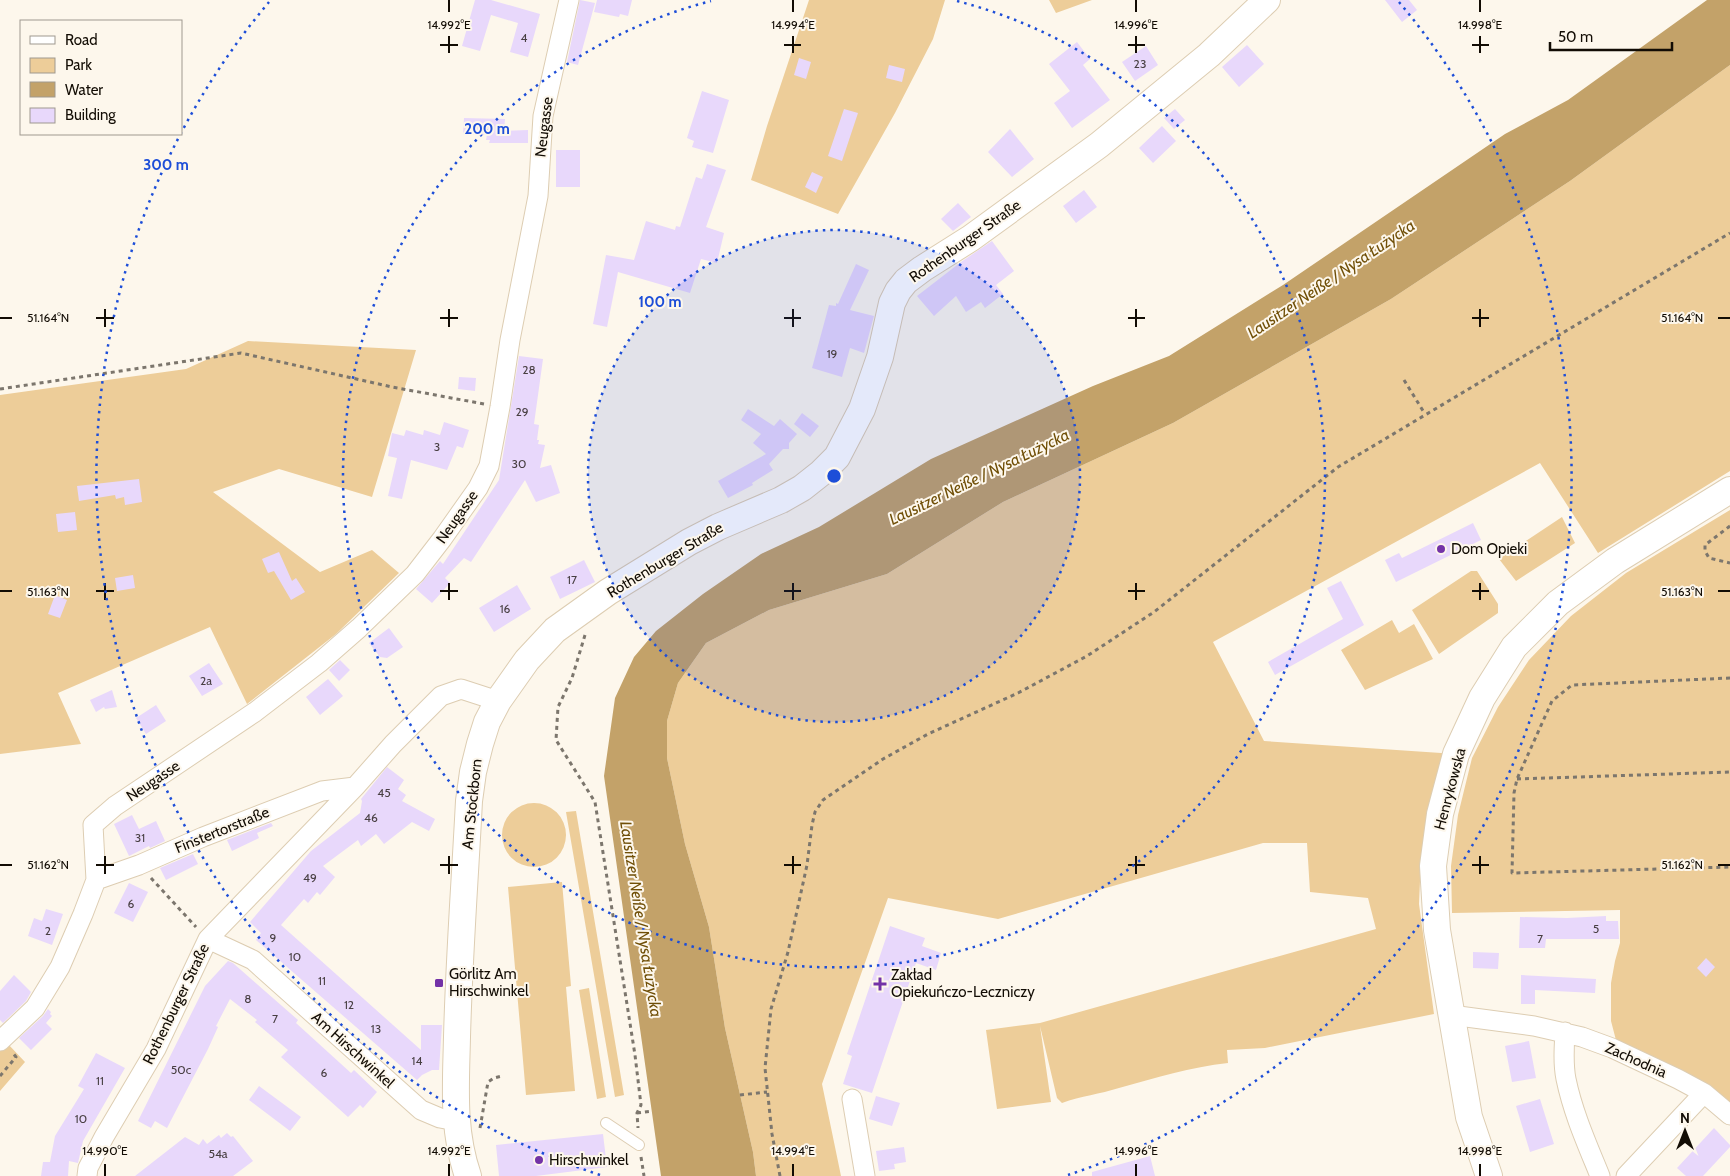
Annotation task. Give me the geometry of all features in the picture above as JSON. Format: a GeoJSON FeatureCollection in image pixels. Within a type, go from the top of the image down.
{"type":"FeatureCollection","features":[{"type":"Feature","properties":{"kind":"street","name":"Neugasse"},"geometry":{"type":"LineString","coordinates":[[96,880],[94,825],[116,806],[255,712],[294,683],[359,628],[415,574],[478,488],[489,466],[510,340],[538,196],[543,116],[569,0]]}},
{"type":"Feature","properties":{"kind":"street","name":"Rothenburger Straße"},"geometry":{"type":"LineString","coordinates":[[498,701],[527,660],[555,630],[608,592],[688,542],[781,500],[802,488],[821,473],[837,457],[862,409],[880,357],[892,303],[906,281],[971,238],[1099,145],[1209,54],[1267,0]]}},
{"type":"Feature","properties":{"kind":"street","name":"Henrykowska"},"geometry":{"type":"LineString","coordinates":[[1489,1176],[1469,1117],[1437,930],[1433,866],[1440,814],[1456,754],[1482,698],[1514,647],[1558,603],[1615,561],[1730,490]]}},
{"type":"Feature","properties":{"kind":"street"},"geometry":{"type":"LineString","coordinates":[[355,787],[393,744],[441,696],[461,689],[498,701]]}},
{"type":"Feature","properties":{"kind":"street","name":"Am Stockborn"},"geometry":{"type":"LineString","coordinates":[[457,1130],[458,984],[469,801],[473,772],[480,744],[498,701]]}},
{"type":"Feature","properties":{"kind":"street","name":"Rothenburger Straße"},"geometry":{"type":"LineString","coordinates":[[87,1176],[88,1168],[104,1137],[156,1049],[208,939],[355,787]]}},
{"type":"Feature","properties":{"kind":"street","name":"Finstertorstraße"},"geometry":{"type":"LineString","coordinates":[[96,880],[322,791],[355,787]]}},
{"type":"Feature","properties":{"kind":"street"},"geometry":{"type":"LineString","coordinates":[[0,1041],[35,1008],[60,967],[96,880]]}},
{"type":"Feature","properties":{"kind":"street","name":"Am Hirschwinkel"},"geometry":{"type":"LineString","coordinates":[[208,939],[253,960],[422,1110],[440,1118],[457,1130]]}},
{"type":"Feature","properties":{"kind":"street","name":"Zachodnia"},"geometry":{"type":"LineString","coordinates":[[1451,1015],[1565,1032],[1612,1048],[1704,1092],[1730,1115]]}},
{"type":"Feature","properties":{"kind":"street"},"geometry":{"type":"LineString","coordinates":[[1565,1032],[1566,1078],[1576,1115],[1600,1176]]}},
{"type":"Feature","properties":{"kind":"street"},"geometry":{"type":"LineString","coordinates":[[1626,1176],[1704,1092]]}},
{"type":"Feature","properties":{"kind":"street"},"geometry":{"type":"LineString","coordinates":[[852,1099],[865,1176]]}},
{"type":"Feature","properties":{"kind":"street"},"geometry":{"type":"LineString","coordinates":[[457,1130],[468,1176]]}},
{"type":"Feature","properties":{"kind":"lane"},"geometry":{"type":"LineString","coordinates":[[606,1123],[639,1145]]}},
{"type":"Feature","properties":{"kind":"path"},"geometry":{"type":"LineString","coordinates":[[780,1176],[772,1134],[765,1068],[770,1009],[788,952],[807,865],[815,812],[823,800],[884,759],[928,734],[1018,693],[1087,656],[1154,612],[1338,467],[1730,233]]}},
{"type":"Feature","properties":{"kind":"path"},"geometry":{"type":"LineString","coordinates":[[0,389],[241,353],[392,387],[500,407]]}},
{"type":"Feature","properties":{"kind":"path"},"geometry":{"type":"LineString","coordinates":[[1404,380],[1425,414]]}},
{"type":"Feature","properties":{"kind":"path"},"geometry":{"type":"LineString","coordinates":[[1730,526],[1705,545],[1705,551],[1709,558],[1730,563]]}},
{"type":"Feature","properties":{"kind":"path"},"geometry":{"type":"LineString","coordinates":[[587,628],[572,678],[558,707],[556,740],[595,802],[635,1055],[641,1105],[637,1113],[652,1111]]}},
{"type":"Feature","properties":{"kind":"path"},"geometry":{"type":"LineString","coordinates":[[1730,678],[1572,686],[1552,701],[1517,779],[1514,793],[1512,873],[1730,867]]}},
{"type":"Feature","properties":{"kind":"path"},"geometry":{"type":"LineString","coordinates":[[1517,779],[1730,772]]}},
{"type":"Feature","properties":{"kind":"path"},"geometry":{"type":"LineString","coordinates":[[138,865],[208,939]]}},
{"type":"Feature","properties":{"kind":"path"},"geometry":{"type":"LineString","coordinates":[[0,1041],[16,1057],[0,1076]]}},
{"type":"Feature","properties":{"kind":"path"},"geometry":{"type":"LineString","coordinates":[[457,1130],[479,1134],[488,1082],[502,1076]]}},
{"type":"Feature","properties":{"kind":"path"},"geometry":{"type":"LineString","coordinates":[[740,1095],[768,1092]]}},
{"type":"Feature","properties":{"kind":"path"},"geometry":{"type":"LineString","coordinates":[[639,1145],[644,1176]]}},
{"type":"Feature","properties":{"kind":"green space"},"geometry":{"type":"Polygon","coordinates":[[[809,0],[945,0],[933,39],[895,113],[838,214],[751,180],[809,0]]]}},
{"type":"Feature","properties":{"kind":"green space"},"geometry":{"type":"Polygon","coordinates":[[[1049,0],[1092,0],[1056,13],[1049,0]]]}},
{"type":"Feature","properties":{"kind":"green space"},"geometry":{"type":"Polygon","coordinates":[[[1730,65],[1730,471],[1598,553],[1540,463],[1213,642],[1264,741],[1456,754],[1420,881],[1419,904],[1434,1014],[1265,1048],[1227,1050],[1228,1063],[1173,1073],[1062,1103],[1057,1098],[1040,1026],[1051,1102],[997,1109],[986,1030],[1040,1023],[1376,929],[1368,898],[1310,892],[1307,843],[1263,843],[998,919],[888,898],[822,1084],[841,1176],[756,1176],[753,1152],[725,1028],[709,927],[685,844],[667,758],[667,721],[678,683],[706,643],[769,610],[887,574],[1003,502],[1173,423],[1391,299],[1570,181],[1730,65]]]}},
{"type":"Feature","properties":{"kind":"green space"},"geometry":{"type":"Polygon","coordinates":[[[248,341],[416,350],[372,497],[279,469],[213,492],[320,572],[372,550],[399,573],[336,634],[247,704],[210,627],[58,693],[81,744],[0,754],[0,395],[186,369],[248,341]]]}},
{"type":"Feature","properties":{"kind":"green space"},"geometry":{"type":"Polygon","coordinates":[[[1730,510],[1730,1110],[1617,1044],[1611,1021],[1611,983],[1620,943],[1620,910],[1452,913],[1451,866],[1458,815],[1472,758],[1498,707],[1529,660],[1571,616],[1626,573],[1730,510]]]}},
{"type":"Feature","properties":{"kind":"green space"},"geometry":{"type":"Polygon","coordinates":[[[1562,517],[1575,543],[1516,581],[1499,559],[1562,517]]]}},
{"type":"Feature","properties":{"kind":"green space"},"geometry":{"type":"Polygon","coordinates":[[[1471,571],[1477,571],[1498,604],[1498,613],[1439,654],[1412,610],[1471,571]]]}},
{"type":"Feature","properties":{"kind":"green space"},"geometry":{"type":"Polygon","coordinates":[[[1392,620],[1399,633],[1414,624],[1433,659],[1365,690],[1341,650],[1392,620]]]}},
{"type":"Feature","properties":{"kind":"green space"},"geometry":{"type":"Polygon","coordinates":[[[534,803],[546,805],[557,812],[564,823],[566,835],[564,847],[557,858],[546,865],[534,867],[522,865],[511,858],[504,847],[502,835],[504,823],[511,812],[522,805],[534,803]]]}},
{"type":"Feature","properties":{"kind":"green space"},"geometry":{"type":"Polygon","coordinates":[[[576,811],[624,1095],[615,1097],[566,812],[576,811]]]}},
{"type":"Feature","properties":{"kind":"green space"},"geometry":{"type":"Polygon","coordinates":[[[562,882],[571,986],[566,987],[575,1091],[526,1095],[508,887],[562,882]]]}},
{"type":"Feature","properties":{"kind":"green space"},"geometry":{"type":"Polygon","coordinates":[[[589,988],[606,1097],[597,1099],[579,990],[589,988]]]}},
{"type":"Feature","properties":{"kind":"green space"},"geometry":{"type":"Polygon","coordinates":[[[8,1044],[25,1062],[0,1091],[0,1049],[8,1044]]]}},
{"type":"Feature","properties":{"kind":"water","name":"Lausitzer Neiße / Nysa Łużycka"},"geometry":{"type":"Polygon","coordinates":[[[1707,0],[1730,0],[1730,65],[1570,181],[1391,299],[1173,423],[1003,502],[887,574],[769,610],[706,643],[678,683],[667,721],[667,758],[685,844],[709,927],[725,1028],[753,1152],[756,1176],[661,1176],[604,776],[615,698],[634,657],[656,631],[703,594],[761,554],[819,527],[931,459],[1093,386],[1169,356],[1283,285],[1505,134],[1568,100],[1707,0]]]}},
{"type":"Feature","properties":{"kind":"building"},"geometry":{"type":"Polygon","coordinates":[[[475,0],[491,0],[540,14],[528,57],[510,52],[518,23],[491,15],[480,51],[462,46],[475,0]]]}},
{"type":"Feature","properties":{"kind":"building"},"geometry":{"type":"Polygon","coordinates":[[[580,0],[595,3],[578,65],[567,62],[580,0]]]}},
{"type":"Feature","properties":{"kind":"building"},"geometry":{"type":"Polygon","coordinates":[[[597,0],[632,0],[628,16],[620,14],[619,17],[594,12],[597,0]]]}},
{"type":"Feature","properties":{"kind":"building"},"geometry":{"type":"Polygon","coordinates":[[[1385,0],[1409,0],[1417,10],[1402,22],[1385,0]]]}},
{"type":"Feature","properties":{"kind":"building"},"geometry":{"type":"Polygon","coordinates":[[[1077,42],[1090,59],[1083,65],[1110,100],[1072,128],[1054,103],[1070,91],[1049,64],[1077,42]]]}},
{"type":"Feature","properties":{"kind":"building"},"geometry":{"type":"Polygon","coordinates":[[[1247,45],[1264,64],[1239,87],[1222,67],[1247,45]]]}},
{"type":"Feature","properties":{"kind":"building"},"geometry":{"type":"Polygon","coordinates":[[[1146,46],[1158,65],[1135,81],[1122,62],[1146,46]]]}},
{"type":"Feature","properties":{"kind":"building"},"geometry":{"type":"Polygon","coordinates":[[[799,58],[811,62],[806,79],[794,75],[799,58]]]}},
{"type":"Feature","properties":{"kind":"building"},"geometry":{"type":"Polygon","coordinates":[[[889,65],[905,69],[902,82],[886,78],[889,65]]]}},
{"type":"Feature","properties":{"kind":"building"},"geometry":{"type":"Polygon","coordinates":[[[702,91],[729,100],[713,153],[692,147],[694,141],[687,138],[702,91]]]}},
{"type":"Feature","properties":{"kind":"building"},"geometry":{"type":"Polygon","coordinates":[[[844,109],[858,113],[842,161],[828,156],[844,109]]]}},
{"type":"Feature","properties":{"kind":"building"},"geometry":{"type":"Polygon","coordinates":[[[1175,109],[1185,120],[1174,129],[1164,118],[1175,109]]]}},
{"type":"Feature","properties":{"kind":"building"},"geometry":{"type":"Polygon","coordinates":[[[464,118],[505,119],[504,131],[528,130],[528,143],[489,143],[490,140],[486,140],[487,135],[463,135],[464,118]]]}},
{"type":"Feature","properties":{"kind":"building"},"geometry":{"type":"Polygon","coordinates":[[[1162,126],[1176,141],[1153,163],[1139,148],[1162,126]]]}},
{"type":"Feature","properties":{"kind":"building"},"geometry":{"type":"Polygon","coordinates":[[[1010,129],[1034,159],[1012,177],[988,152],[1010,129]]]}},
{"type":"Feature","properties":{"kind":"building"},"geometry":{"type":"Polygon","coordinates":[[[556,150],[580,150],[580,187],[556,187],[556,150]]]}},
{"type":"Feature","properties":{"kind":"building"},"geometry":{"type":"Polygon","coordinates":[[[707,164],[726,170],[706,227],[724,233],[717,263],[701,259],[690,293],[618,272],[607,327],[593,324],[606,255],[634,260],[646,221],[675,230],[676,226],[680,227],[696,177],[702,179],[707,164]]]}},
{"type":"Feature","properties":{"kind":"building"},"geometry":{"type":"Polygon","coordinates":[[[812,172],[823,177],[816,193],[805,187],[812,172]]]}},
{"type":"Feature","properties":{"kind":"building"},"geometry":{"type":"Polygon","coordinates":[[[1084,190],[1097,207],[1076,223],[1063,206],[1084,190]]]}},
{"type":"Feature","properties":{"kind":"building"},"geometry":{"type":"Polygon","coordinates":[[[958,203],[971,217],[953,231],[941,219],[958,203]]]}},
{"type":"Feature","properties":{"kind":"building"},"geometry":{"type":"Polygon","coordinates":[[[992,241],[1014,271],[996,285],[1003,294],[985,308],[981,302],[966,312],[956,296],[934,316],[917,296],[992,241]]]}},
{"type":"Feature","properties":{"kind":"building"},"geometry":{"type":"Polygon","coordinates":[[[856,264],[869,270],[850,310],[874,316],[864,353],[850,348],[842,377],[812,368],[829,305],[836,306],[836,303],[838,304],[856,264]]]}},
{"type":"Feature","properties":{"kind":"building"},"geometry":{"type":"Polygon","coordinates":[[[519,356],[543,359],[534,424],[539,425],[538,444],[545,445],[540,468],[551,465],[560,493],[536,502],[525,480],[471,562],[464,558],[445,578],[450,583],[432,603],[416,589],[440,561],[443,564],[499,480],[519,356]]]}},
{"type":"Feature","properties":{"kind":"building"},"geometry":{"type":"Polygon","coordinates":[[[459,377],[476,378],[475,391],[458,389],[459,377]]]}},
{"type":"Feature","properties":{"kind":"building"},"geometry":{"type":"Polygon","coordinates":[[[748,409],[774,426],[780,419],[797,434],[789,443],[789,449],[783,449],[769,464],[773,470],[752,483],[753,485],[728,498],[718,481],[766,454],[753,443],[761,434],[741,420],[748,409]]]}},
{"type":"Feature","properties":{"kind":"building"},"geometry":{"type":"Polygon","coordinates":[[[802,413],[819,426],[810,437],[794,424],[802,413]]]}},
{"type":"Feature","properties":{"kind":"building"},"geometry":{"type":"Polygon","coordinates":[[[444,422],[469,430],[463,448],[457,446],[447,470],[411,460],[402,499],[388,496],[397,458],[388,456],[392,433],[404,436],[406,430],[423,435],[424,430],[440,435],[444,422]]]}},
{"type":"Feature","properties":{"kind":"building"},"geometry":{"type":"Polygon","coordinates":[[[139,479],[142,502],[125,505],[124,497],[116,499],[115,495],[79,501],[77,486],[139,479]]]}},
{"type":"Feature","properties":{"kind":"building"},"geometry":{"type":"Polygon","coordinates":[[[75,512],[77,530],[58,532],[56,514],[75,512]]]}},
{"type":"Feature","properties":{"kind":"building","name":"Dom Opieki"},"geometry":{"type":"Polygon","coordinates":[[[1473,523],[1481,540],[1396,582],[1385,560],[1399,553],[1402,558],[1473,523]]]}},
{"type":"Feature","properties":{"kind":"building"},"geometry":{"type":"Polygon","coordinates":[[[279,552],[292,581],[296,578],[305,592],[291,600],[274,571],[268,573],[262,559],[279,552]]]}},
{"type":"Feature","properties":{"kind":"building"},"geometry":{"type":"Polygon","coordinates":[[[584,560],[595,582],[560,599],[550,577],[584,560]]]}},
{"type":"Feature","properties":{"kind":"building"},"geometry":{"type":"Polygon","coordinates":[[[133,575],[135,588],[117,591],[115,578],[133,575]]]}},
{"type":"Feature","properties":{"kind":"building"},"geometry":{"type":"Polygon","coordinates":[[[1341,581],[1364,625],[1275,675],[1268,662],[1343,619],[1327,588],[1341,581]]]}},
{"type":"Feature","properties":{"kind":"building"},"geometry":{"type":"Polygon","coordinates":[[[517,585],[531,609],[494,632],[479,608],[517,585]]]}},
{"type":"Feature","properties":{"kind":"building"},"geometry":{"type":"Polygon","coordinates":[[[55,595],[67,600],[60,618],[48,614],[55,595]]]}},
{"type":"Feature","properties":{"kind":"building"},"geometry":{"type":"Polygon","coordinates":[[[389,628],[403,647],[387,658],[380,657],[369,643],[389,628]]]}},
{"type":"Feature","properties":{"kind":"building"},"geometry":{"type":"Polygon","coordinates":[[[340,660],[350,670],[339,681],[329,670],[340,660]]]}},
{"type":"Feature","properties":{"kind":"building"},"geometry":{"type":"Polygon","coordinates":[[[209,663],[223,684],[202,696],[189,676],[209,663]]]}},
{"type":"Feature","properties":{"kind":"building"},"geometry":{"type":"Polygon","coordinates":[[[328,679],[343,696],[320,715],[306,697],[328,679]]]}},
{"type":"Feature","properties":{"kind":"building"},"geometry":{"type":"Polygon","coordinates":[[[112,690],[117,707],[105,709],[104,707],[96,712],[90,700],[112,690]]]}},
{"type":"Feature","properties":{"kind":"building"},"geometry":{"type":"Polygon","coordinates":[[[156,705],[166,721],[146,734],[136,718],[156,705]]]}},
{"type":"Feature","properties":{"kind":"building"},"geometry":{"type":"Polygon","coordinates":[[[387,767],[404,780],[398,789],[406,795],[402,801],[435,819],[429,831],[412,822],[384,844],[376,834],[361,846],[358,840],[323,866],[335,877],[320,895],[317,892],[308,903],[304,899],[281,925],[421,1050],[421,1025],[442,1025],[439,1070],[432,1070],[417,1080],[256,940],[261,933],[250,922],[311,851],[360,813],[361,799],[387,767]]]}},
{"type":"Feature","properties":{"kind":"building"},"geometry":{"type":"Polygon","coordinates":[[[132,815],[139,829],[156,821],[165,841],[150,848],[149,846],[129,856],[114,824],[132,815]]]}},
{"type":"Feature","properties":{"kind":"building"},"geometry":{"type":"Polygon","coordinates":[[[271,823],[273,826],[257,833],[259,838],[232,851],[227,840],[271,823]]]}},
{"type":"Feature","properties":{"kind":"building"},"geometry":{"type":"Polygon","coordinates":[[[193,854],[198,864],[166,880],[160,868],[193,854]]]}},
{"type":"Feature","properties":{"kind":"building"},"geometry":{"type":"Polygon","coordinates":[[[129,883],[148,892],[133,922],[114,913],[129,883]]]}},
{"type":"Feature","properties":{"kind":"building"},"geometry":{"type":"Polygon","coordinates":[[[46,909],[63,914],[52,945],[28,936],[34,918],[42,921],[46,909]]]}},
{"type":"Feature","properties":{"kind":"building"},"geometry":{"type":"Polygon","coordinates":[[[1606,916],[1606,921],[1618,921],[1619,939],[1546,939],[1545,948],[1519,948],[1520,917],[1567,918],[1606,916]]]}},
{"type":"Feature","properties":{"kind":"building"},"geometry":{"type":"Polygon","coordinates":[[[890,926],[925,938],[922,946],[941,953],[936,970],[916,963],[872,1093],[843,1084],[852,1056],[847,1054],[890,926]]]}},
{"type":"Feature","properties":{"kind":"building"},"geometry":{"type":"Polygon","coordinates":[[[1473,952],[1499,953],[1498,969],[1473,968],[1473,952]]]}},
{"type":"Feature","properties":{"kind":"building"},"geometry":{"type":"Polygon","coordinates":[[[1706,958],[1715,967],[1706,977],[1697,968],[1706,958]]]}},
{"type":"Feature","properties":{"kind":"building"},"geometry":{"type":"Polygon","coordinates":[[[228,961],[233,963],[298,1020],[296,1023],[351,1073],[354,1070],[377,1092],[363,1108],[360,1105],[348,1117],[281,1057],[288,1050],[255,1022],[257,1020],[230,999],[216,1026],[218,1027],[208,1049],[167,1128],[155,1121],[151,1128],[138,1121],[205,986],[228,961]]]}},
{"type":"Feature","properties":{"kind":"building"},"geometry":{"type":"Polygon","coordinates":[[[14,975],[31,992],[26,1001],[3,1023],[0,1020],[0,991],[14,975]]]}},
{"type":"Feature","properties":{"kind":"building"},"geometry":{"type":"Polygon","coordinates":[[[1521,975],[1596,979],[1595,993],[1535,990],[1535,1004],[1521,1004],[1521,975]]]}},
{"type":"Feature","properties":{"kind":"building"},"geometry":{"type":"Polygon","coordinates":[[[48,1009],[52,1016],[46,1023],[52,1029],[31,1050],[19,1038],[48,1009]]]}},
{"type":"Feature","properties":{"kind":"building"},"geometry":{"type":"Polygon","coordinates":[[[1529,1041],[1536,1078],[1512,1082],[1505,1046],[1529,1041]]]}},
{"type":"Feature","properties":{"kind":"building"},"geometry":{"type":"Polygon","coordinates":[[[96,1053],[125,1068],[83,1141],[78,1163],[69,1161],[68,1176],[41,1176],[43,1162],[50,1162],[55,1136],[84,1089],[78,1086],[96,1053]]]}},
{"type":"Feature","properties":{"kind":"building"},"geometry":{"type":"Polygon","coordinates":[[[259,1086],[301,1117],[290,1131],[249,1100],[259,1086]]]}},
{"type":"Feature","properties":{"kind":"building"},"geometry":{"type":"Polygon","coordinates":[[[876,1096],[900,1103],[892,1126],[869,1119],[876,1096]]]}},
{"type":"Feature","properties":{"kind":"building"},"geometry":{"type":"Polygon","coordinates":[[[1540,1099],[1554,1144],[1530,1152],[1516,1106],[1540,1099]]]}},
{"type":"Feature","properties":{"kind":"building"},"geometry":{"type":"Polygon","coordinates":[[[1714,1128],[1730,1147],[1703,1176],[1686,1176],[1677,1168],[1714,1128]]]}},
{"type":"Feature","properties":{"kind":"building"},"geometry":{"type":"Polygon","coordinates":[[[227,1133],[231,1137],[233,1136],[253,1161],[233,1176],[135,1176],[185,1137],[199,1145],[203,1139],[207,1144],[219,1135],[221,1138],[227,1133]]]}},
{"type":"Feature","properties":{"kind":"building","name":"Hirschwinkel"},"geometry":{"type":"Polygon","coordinates":[[[603,1134],[607,1167],[536,1176],[499,1176],[496,1145],[603,1134]]]}},
{"type":"Feature","properties":{"kind":"building"},"geometry":{"type":"Polygon","coordinates":[[[904,1147],[906,1162],[894,1164],[895,1169],[879,1171],[876,1151],[904,1147]]]}},
{"type":"Feature","properties":{"kind":"building"},"geometry":{"type":"Polygon","coordinates":[[[1150,1156],[1155,1176],[1092,1176],[1092,1172],[1150,1156]]]}},
{"type":"Feature","properties":{"kind":"place","name":"Dom Opieki"},"geometry":{"type":"Point","coordinates":[1441,549]}},
{"type":"Feature","properties":{"kind":"place","name":"Görlitz Am Hirschwinkel"},"geometry":{"type":"Point","coordinates":[439,983]}},
{"type":"Feature","properties":{"kind":"place","name":"Zakład Opiekuńczo-Leczniczy"},"geometry":{"type":"Point","coordinates":[880,984]}},
{"type":"Feature","properties":{"kind":"place","name":"Hirschwinkel"},"geometry":{"type":"Point","coordinates":[539,1160]}}]}
